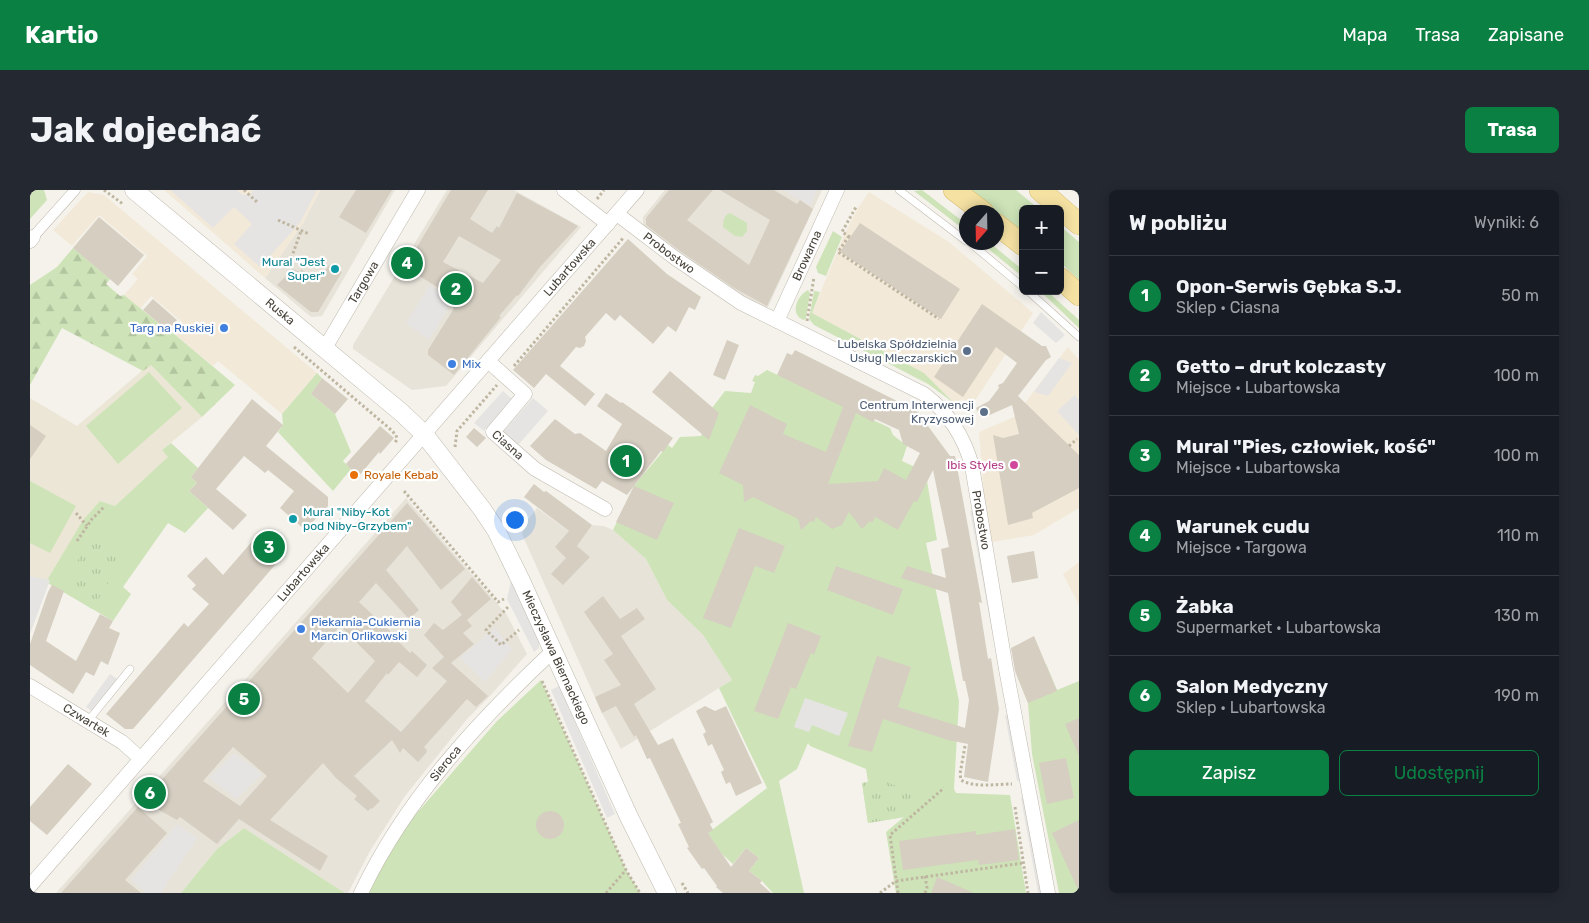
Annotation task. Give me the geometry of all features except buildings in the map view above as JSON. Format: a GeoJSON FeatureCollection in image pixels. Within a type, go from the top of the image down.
{"type":"FeatureCollection","features":[{"type":"Feature","properties":{"kind":"main road"},"geometry":{"type":"LineString","coordinates":[[954,190],[973,205]]}},
{"type":"Feature","properties":{"kind":"main road"},"geometry":{"type":"LineString","coordinates":[[1040,190],[1079,224]]}},
{"type":"Feature","properties":{"kind":"main road"},"geometry":{"type":"LineString","coordinates":[[1004,230],[1019,242]]}},
{"type":"Feature","properties":{"kind":"main road"},"geometry":{"type":"LineString","coordinates":[[1064,282],[1079,295]]}},
{"type":"Feature","properties":{"kind":"street"},"geometry":{"type":"LineString","coordinates":[[32,239],[74,190]]}},
{"type":"Feature","properties":{"kind":"street","name":"Ruska"},"geometry":{"type":"LineString","coordinates":[[134,190],[325,348],[424,434]]}},
{"type":"Feature","properties":{"kind":"street","name":"Targowa"},"geometry":{"type":"LineString","coordinates":[[325,348],[418,190]]}},
{"type":"Feature","properties":{"kind":"street","name":"Probostwo"},"geometry":{"type":"LineString","coordinates":[[564,190],[675,258],[725,292],[777,321],[924,394],[949,418],[962,437],[972,466],[1006,669],[1048,893]]}},
{"type":"Feature","properties":{"kind":"street","name":"Lubartowska"},"geometry":{"type":"LineString","coordinates":[[30,886],[637,190]]}},
{"type":"Feature","properties":{"kind":"street","name":"Browarna"},"geometry":{"type":"LineString","coordinates":[[777,321],[837,190]]}},
{"type":"Feature","properties":{"kind":"street","name":"Ciasna"},"geometry":{"type":"LineString","coordinates":[[488,360],[525,394],[493,432],[535,469],[605,509]]}},
{"type":"Feature","properties":{"kind":"street","name":"Mieczysława Biernackiego"},"geometry":{"type":"LineString","coordinates":[[424,434],[496,530],[522,581],[552,651],[629,817],[667,893]]}},
{"type":"Feature","properties":{"kind":"street","name":"Sieroca"},"geometry":{"type":"LineString","coordinates":[[361,893],[391,837],[451,758],[483,719],[552,651]]}},
{"type":"Feature","properties":{"kind":"street","name":"Czwartek"},"geometry":{"type":"LineString","coordinates":[[30,686],[122,742],[141,759]]}},
{"type":"Feature","properties":{"kind":"lane"},"geometry":{"type":"LineString","coordinates":[[899,190],[959,235]]}},
{"type":"Feature","properties":{"kind":"lane"},"geometry":{"type":"LineString","coordinates":[[978,250],[1019,283]]}},
{"type":"Feature","properties":{"kind":"lane"},"geometry":{"type":"LineString","coordinates":[[1032,295],[1079,338]]}},
{"type":"Feature","properties":{"kind":"lane"},"geometry":{"type":"LineString","coordinates":[[88,721],[130,668]]}},
{"type":"Feature","properties":{"kind":"path"},"geometry":{"type":"LineString","coordinates":[[104,190],[129,208]]}},
{"type":"Feature","properties":{"kind":"path"},"geometry":{"type":"LineString","coordinates":[[244,190],[256,202]]}},
{"type":"Feature","properties":{"kind":"path"},"geometry":{"type":"LineString","coordinates":[[596,200],[604,190]]}},
{"type":"Feature","properties":{"kind":"path"},"geometry":{"type":"LineString","coordinates":[[856,207],[842,232],[849,237],[838,252],[939,319]]}},
{"type":"Feature","properties":{"kind":"path"},"geometry":{"type":"LineString","coordinates":[[278,220],[309,234]]}},
{"type":"Feature","properties":{"kind":"path"},"geometry":{"type":"LineString","coordinates":[[285,266],[292,256],[302,231]]}},
{"type":"Feature","properties":{"kind":"path"},"geometry":{"type":"LineString","coordinates":[[472,415],[625,235]]}},
{"type":"Feature","properties":{"kind":"path"},"geometry":{"type":"LineString","coordinates":[[802,321],[807,324],[813,272],[808,278]]}},
{"type":"Feature","properties":{"kind":"path"},"geometry":{"type":"LineString","coordinates":[[287,341],[389,428],[398,439],[394,445]]}},
{"type":"Feature","properties":{"kind":"path"},"geometry":{"type":"LineString","coordinates":[[1069,446],[1076,439]]}},
{"type":"Feature","properties":{"kind":"path"},"geometry":{"type":"LineString","coordinates":[[404,491],[498,602],[504,599]]}},
{"type":"Feature","properties":{"kind":"path"},"geometry":{"type":"LineString","coordinates":[[77,541],[104,507]]}},
{"type":"Feature","properties":{"kind":"path"},"geometry":{"type":"LineString","coordinates":[[76,513],[88,526]]}},
{"type":"Feature","properties":{"kind":"path"},"geometry":{"type":"LineString","coordinates":[[508,607],[486,630],[500,645],[519,630]]}},
{"type":"Feature","properties":{"kind":"path"},"geometry":{"type":"LineString","coordinates":[[541,680],[626,870],[640,893]]}},
{"type":"Feature","properties":{"kind":"path"},"geometry":{"type":"LineString","coordinates":[[964,746],[960,774],[961,780],[973,784],[1012,784]]}},
{"type":"Feature","properties":{"kind":"path"},"geometry":{"type":"LineString","coordinates":[[1011,775],[1013,789]]}},
{"type":"Feature","properties":{"kind":"path"},"geometry":{"type":"LineString","coordinates":[[898,893],[890,835],[944,788]]}},
{"type":"Feature","properties":{"kind":"path"},"geometry":{"type":"LineString","coordinates":[[1014,798],[1028,893]]}},
{"type":"Feature","properties":{"kind":"path"},"geometry":{"type":"LineString","coordinates":[[880,893],[896,881],[1023,863]]}},
{"type":"Feature","properties":{"kind":"path"},"geometry":{"type":"LineString","coordinates":[[606,893],[626,870]]}},
{"type":"Feature","properties":{"kind":"path"},"geometry":{"type":"LineString","coordinates":[[925,876],[927,888],[925,893]]}},
{"type":"Feature","properties":{"kind":"shaded area"},"geometry":{"type":"Polygon","coordinates":[[[164,190],[320,190],[303,223],[265,278],[164,190]]]}},
{"type":"Feature","properties":{"kind":"shaded area"},"geometry":{"type":"Polygon","coordinates":[[[170,190],[237,190],[243,195],[251,194],[253,190],[317,190],[300,223],[260,267],[234,244],[252,224],[234,207],[213,228],[170,190]]]}},
{"type":"Feature","properties":{"kind":"shaded area"},"geometry":{"type":"Polygon","coordinates":[[[320,190],[395,190],[322,316],[311,317],[265,278],[303,223],[320,190]]]}},
{"type":"Feature","properties":{"kind":"shaded area"},"geometry":{"type":"Polygon","coordinates":[[[447,190],[514,190],[581,227],[446,386],[412,390],[353,349],[353,345],[447,190]]]}},
{"type":"Feature","properties":{"kind":"shaded area"},"geometry":{"type":"Polygon","coordinates":[[[665,190],[822,190],[768,307],[765,308],[711,277],[643,227],[643,217],[665,190]]]}},
{"type":"Feature","properties":{"kind":"shaded area"},"geometry":{"type":"Polygon","coordinates":[[[783,190],[817,190],[810,206],[783,190]]]}},
{"type":"Feature","properties":{"kind":"shaded area"},"geometry":{"type":"Polygon","coordinates":[[[88,192],[104,195],[317,373],[282,414],[218,361],[213,366],[173,333],[182,322],[151,296],[140,309],[124,295],[138,279],[132,274],[147,256],[99,215],[72,246],[53,230],[88,192]]]}},
{"type":"Feature","properties":{"kind":"shaded area","name":"Lubelska Spółdzielnia Usług Mleczarskich"},"geometry":{"type":"Polygon","coordinates":[[[869,192],[949,242],[1033,313],[972,405],[963,399],[954,403],[924,373],[812,313],[844,235],[869,192]]]}},
{"type":"Feature","properties":{"kind":"shaded area"},"geometry":{"type":"Polygon","coordinates":[[[430,285],[453,300],[429,340],[406,323],[430,285]]]}},
{"type":"Feature","properties":{"kind":"shaded area"},"geometry":{"type":"Polygon","coordinates":[[[1041,312],[1065,335],[1056,343],[1033,323],[1041,312]]]}},
{"type":"Feature","properties":{"kind":"shaded area"},"geometry":{"type":"Polygon","coordinates":[[[1068,347],[1079,360],[1079,508],[1034,535],[992,542],[985,507],[979,432],[1014,417],[1068,347]]]}},
{"type":"Feature","properties":{"kind":"shaded area"},"geometry":{"type":"Polygon","coordinates":[[[1059,358],[1072,363],[1048,396],[1034,392],[1059,358]]]}},
{"type":"Feature","properties":{"kind":"shaded area"},"geometry":{"type":"Polygon","coordinates":[[[150,364],[202,417],[162,450],[169,457],[115,506],[100,501],[83,520],[43,588],[30,582],[30,398],[77,426],[150,364]]]}},
{"type":"Feature","properties":{"kind":"shaded area"},"geometry":{"type":"Polygon","coordinates":[[[503,391],[512,399],[484,431],[474,423],[503,391]]]}},
{"type":"Feature","properties":{"kind":"shaded area"},"geometry":{"type":"Polygon","coordinates":[[[1075,395],[1079,400],[1079,435],[1057,411],[1075,395]]]}},
{"type":"Feature","properties":{"kind":"shaded area"},"geometry":{"type":"Polygon","coordinates":[[[533,398],[548,411],[518,445],[503,432],[533,398]]]}},
{"type":"Feature","properties":{"kind":"shaded area"},"geometry":{"type":"Polygon","coordinates":[[[406,498],[507,615],[527,654],[467,719],[405,796],[370,851],[348,893],[345,893],[244,828],[217,849],[181,893],[56,893],[406,498]]]}},
{"type":"Feature","properties":{"kind":"shaded area"},"geometry":{"type":"Polygon","coordinates":[[[537,508],[581,540],[592,525],[604,526],[613,530],[646,559],[667,600],[703,635],[732,680],[621,749],[602,713],[522,534],[524,525],[537,508]]]}},
{"type":"Feature","properties":{"kind":"shaded area"},"geometry":{"type":"Polygon","coordinates":[[[975,510],[998,636],[993,637],[970,511],[975,510]]]}},
{"type":"Feature","properties":{"kind":"shaded area"},"geometry":{"type":"Polygon","coordinates":[[[1079,562],[1079,605],[1063,574],[1079,562]]]}},
{"type":"Feature","properties":{"kind":"shaded area"},"geometry":{"type":"Polygon","coordinates":[[[30,576],[50,580],[30,634],[30,576]]]}},
{"type":"Feature","properties":{"kind":"shaded area"},"geometry":{"type":"Polygon","coordinates":[[[511,580],[539,642],[539,648],[534,652],[507,599],[511,580]]]}},
{"type":"Feature","properties":{"kind":"shaded area"},"geometry":{"type":"Polygon","coordinates":[[[495,628],[512,649],[485,682],[460,658],[495,628]]]}},
{"type":"Feature","properties":{"kind":"shaded area"},"geometry":{"type":"Polygon","coordinates":[[[110,674],[117,679],[93,712],[86,707],[110,674]]]}},
{"type":"Feature","properties":{"kind":"shaded area"},"geometry":{"type":"Polygon","coordinates":[[[559,686],[615,814],[607,818],[551,690],[559,686]]]}},
{"type":"Feature","properties":{"kind":"shaded area"},"geometry":{"type":"Polygon","coordinates":[[[805,698],[848,713],[839,736],[812,725],[809,732],[794,727],[805,698]]]}},
{"type":"Feature","properties":{"kind":"shaded area"},"geometry":{"type":"Polygon","coordinates":[[[1011,714],[1023,780],[1017,781],[1005,715],[1011,714]]]}},
{"type":"Feature","properties":{"kind":"shaded area"},"geometry":{"type":"Polygon","coordinates":[[[234,753],[262,774],[237,799],[209,778],[234,753]]]}},
{"type":"Feature","properties":{"kind":"shaded area"},"geometry":{"type":"Polygon","coordinates":[[[1026,797],[1044,893],[1038,893],[1021,798],[1026,797]]]}},
{"type":"Feature","properties":{"kind":"shaded area"},"geometry":{"type":"Polygon","coordinates":[[[177,824],[197,838],[161,893],[146,893],[131,880],[177,824]]]}},
{"type":"Feature","properties":{"kind":"green space"},"geometry":{"type":"Polygon","coordinates":[[[30,190],[44,190],[47,200],[30,219],[30,190]]]}},
{"type":"Feature","properties":{"kind":"green space"},"geometry":{"type":"Polygon","coordinates":[[[922,190],[959,219],[959,226],[914,191],[922,190]]]}},
{"type":"Feature","properties":{"kind":"green space"},"geometry":{"type":"Polygon","coordinates":[[[970,190],[1016,190],[1034,205],[1019,205],[1019,229],[1004,217],[1004,205],[989,205],[970,190]]]}},
{"type":"Feature","properties":{"kind":"green space"},"geometry":{"type":"Polygon","coordinates":[[[730,213],[747,223],[747,231],[742,237],[735,236],[723,227],[724,218],[730,213]]]}},
{"type":"Feature","properties":{"kind":"green space"},"geometry":{"type":"Polygon","coordinates":[[[1064,229],[1079,242],[1079,280],[1064,266],[1064,229]]]}},
{"type":"Feature","properties":{"kind":"green space"},"geometry":{"type":"Polygon","coordinates":[[[833,231],[842,237],[826,276],[818,273],[816,267],[833,231]]]}},
{"type":"Feature","properties":{"kind":"green space"},"geometry":{"type":"Polygon","coordinates":[[[73,248],[110,279],[106,284],[120,296],[124,295],[235,385],[202,417],[151,365],[143,371],[62,328],[30,385],[30,285],[57,267],[73,248]]]}},
{"type":"Feature","properties":{"kind":"green space"},"geometry":{"type":"Polygon","coordinates":[[[990,250],[999,250],[1019,267],[1019,274],[990,250]]]}},
{"type":"Feature","properties":{"kind":"green space"},"geometry":{"type":"Polygon","coordinates":[[[808,290],[810,293],[806,318],[804,320],[797,314],[796,305],[801,296],[808,290]]]}},
{"type":"Feature","properties":{"kind":"green space"},"geometry":{"type":"Polygon","coordinates":[[[814,291],[820,292],[812,313],[924,373],[954,403],[928,384],[814,325],[809,319],[814,291]]]}},
{"type":"Feature","properties":{"kind":"green space"},"geometry":{"type":"Polygon","coordinates":[[[1044,295],[1051,295],[1079,320],[1079,328],[1044,295]]]}},
{"type":"Feature","properties":{"kind":"green space"},"geometry":{"type":"Polygon","coordinates":[[[767,370],[890,428],[893,435],[907,446],[902,461],[930,474],[927,481],[937,540],[926,543],[959,701],[954,789],[956,793],[1010,795],[1026,893],[896,893],[886,832],[904,817],[868,823],[862,783],[868,782],[866,769],[810,746],[808,743],[797,769],[779,781],[804,893],[773,893],[749,871],[759,858],[746,848],[733,864],[722,854],[708,833],[767,788],[719,688],[732,680],[703,635],[667,600],[646,559],[613,530],[634,486],[668,445],[672,448],[680,437],[701,436],[712,408],[725,391],[751,393],[755,382],[752,381],[755,375],[758,376],[767,370]]]}},
{"type":"Feature","properties":{"kind":"green space"},"geometry":{"type":"Polygon","coordinates":[[[149,372],[182,408],[118,464],[86,426],[149,372]]]}},
{"type":"Feature","properties":{"kind":"green space"},"geometry":{"type":"Polygon","coordinates":[[[317,373],[322,378],[311,394],[335,414],[351,452],[343,461],[351,469],[333,491],[278,432],[283,425],[282,414],[317,373]]]}},
{"type":"Feature","properties":{"kind":"green space"},"geometry":{"type":"Polygon","coordinates":[[[171,443],[198,468],[191,477],[197,483],[189,491],[208,508],[185,533],[168,523],[123,587],[131,594],[113,621],[46,582],[83,520],[100,501],[115,506],[168,457],[162,450],[171,443]]]}},
{"type":"Feature","properties":{"kind":"green space"},"geometry":{"type":"Polygon","coordinates":[[[30,481],[76,506],[50,553],[30,543],[30,481]]]}},
{"type":"Feature","properties":{"kind":"green space"},"geometry":{"type":"Polygon","coordinates":[[[94,534],[126,555],[92,609],[60,589],[94,534]]]}},
{"type":"Feature","properties":{"kind":"green space"},"geometry":{"type":"Polygon","coordinates":[[[1046,664],[1057,690],[1079,681],[1079,893],[1059,893],[1032,754],[1028,703],[1017,676],[1046,664]]]}},
{"type":"Feature","properties":{"kind":"green space"},"geometry":{"type":"Polygon","coordinates":[[[541,680],[626,870],[640,893],[368,893],[403,829],[497,721],[541,680]]]}},
{"type":"Feature","properties":{"kind":"green space"},"geometry":{"type":"Polygon","coordinates":[[[882,780],[925,800],[905,817],[868,823],[862,783],[882,780]]]}},
{"type":"Feature","properties":{"kind":"green space"},"geometry":{"type":"Polygon","coordinates":[[[244,828],[345,893],[181,893],[217,849],[244,828]]]}},
{"type":"Feature","properties":{"kind":"place","name":"Warunek cudu"},"geometry":{"type":"Point","coordinates":[407,263]}},
{"type":"Feature","properties":{"kind":"place","name":"Mural \"Jest Super\""},"geometry":{"type":"Point","coordinates":[335,269]}},
{"type":"Feature","properties":{"kind":"place","name":"Getto – drut kolczasty"},"geometry":{"type":"Point","coordinates":[456,289]}},
{"type":"Feature","properties":{"kind":"place","name":"Targ na Ruskiej"},"geometry":{"type":"Point","coordinates":[224,328]}},
{"type":"Feature","properties":{"kind":"place","name":"Lubelska Spółdzielnia Usług Mleczarskich"},"geometry":{"type":"Point","coordinates":[967,351]}},
{"type":"Feature","properties":{"kind":"place","name":"Mix"},"geometry":{"type":"Point","coordinates":[452,364]}},
{"type":"Feature","properties":{"kind":"place","name":"Centrum Interwencji Kryzysowej"},"geometry":{"type":"Point","coordinates":[984,412]}},
{"type":"Feature","properties":{"kind":"place","name":"Opon-Serwis Gębka S.J."},"geometry":{"type":"Point","coordinates":[626,461]}},
{"type":"Feature","properties":{"kind":"place","name":"Ibis Styles"},"geometry":{"type":"Point","coordinates":[1014,465]}},
{"type":"Feature","properties":{"kind":"place","name":"Royale Kebab"},"geometry":{"type":"Point","coordinates":[354,475]}},
{"type":"Feature","properties":{"kind":"place","name":"Mural \"Niby-Kot pod Niby-Grzybem\""},"geometry":{"type":"Point","coordinates":[293,519]}},
{"type":"Feature","properties":{"kind":"place","name":"Mural \"Pies, człowiek, kość\""},"geometry":{"type":"Point","coordinates":[269,547]}},
{"type":"Feature","properties":{"kind":"place","name":"Piekarnia-Cukiernia Marcin Orlikowski"},"geometry":{"type":"Point","coordinates":[301,629]}},
{"type":"Feature","properties":{"kind":"place","name":"Żabka"},"geometry":{"type":"Point","coordinates":[244,699]}},
{"type":"Feature","properties":{"kind":"place","name":"Salon Medyczny"},"geometry":{"type":"Point","coordinates":[150,793]}}]}
